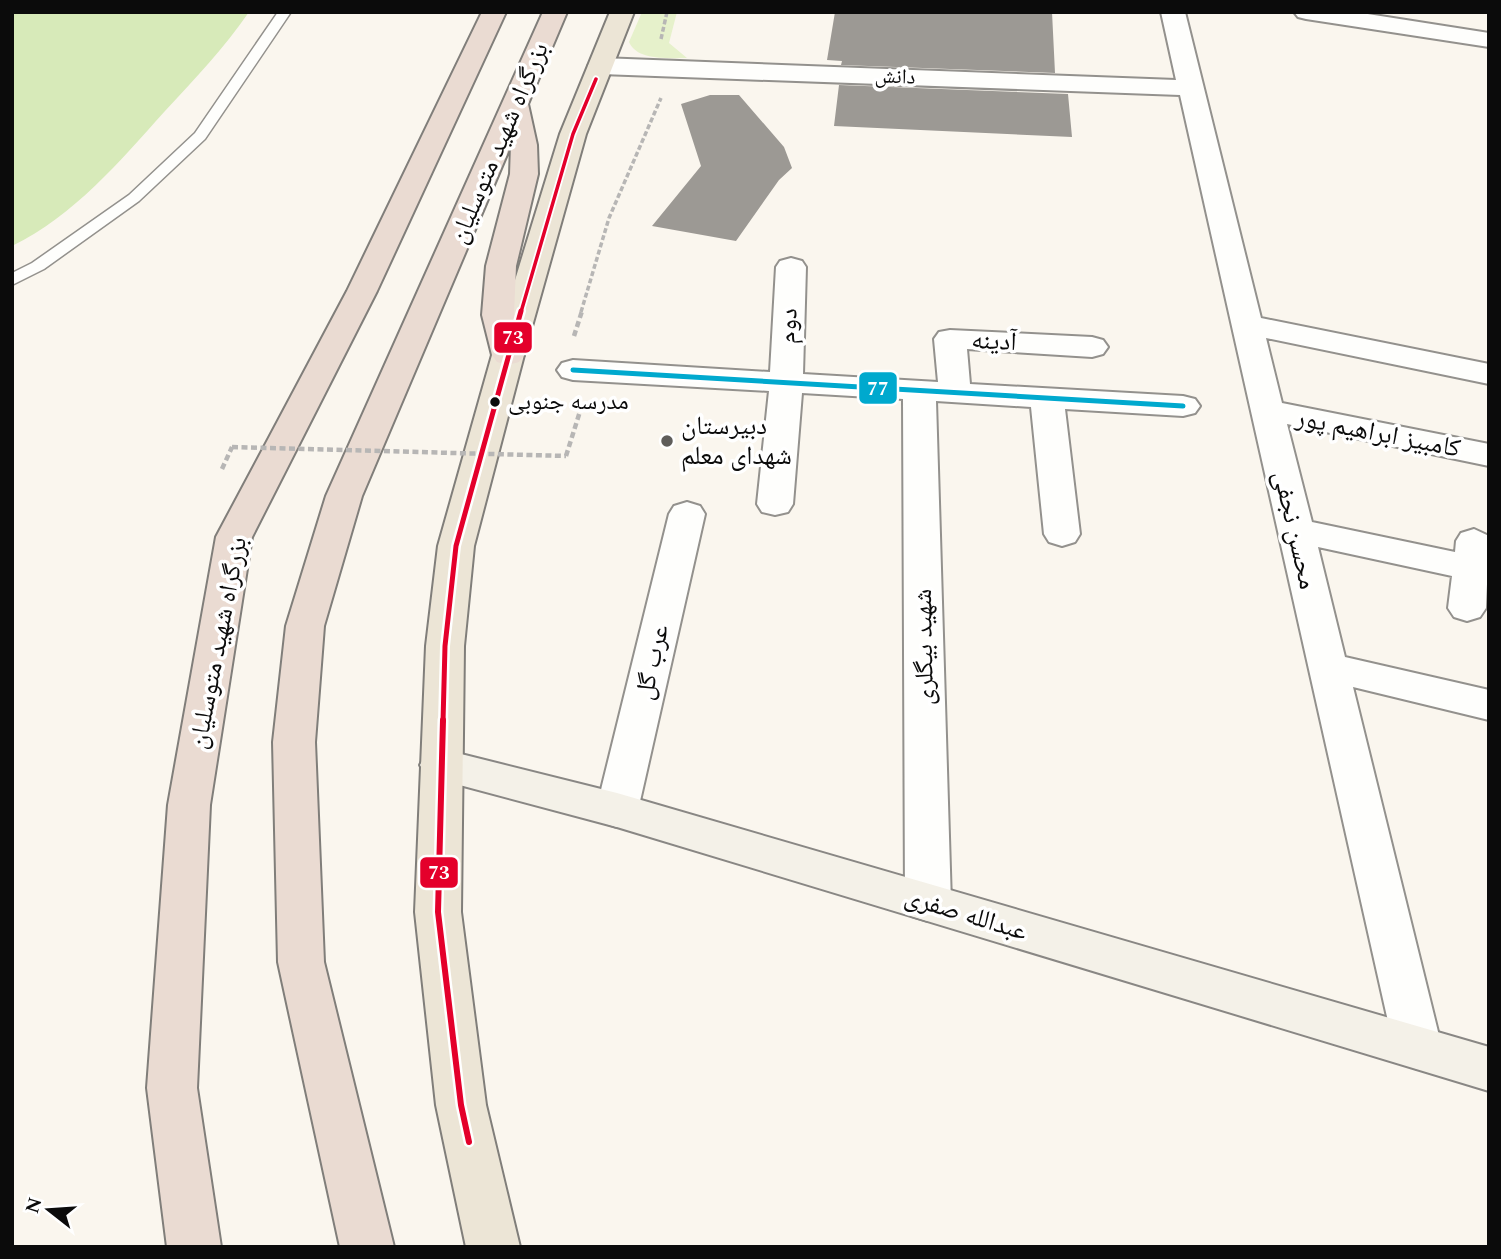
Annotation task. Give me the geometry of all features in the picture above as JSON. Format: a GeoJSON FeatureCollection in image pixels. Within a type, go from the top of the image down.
{"type":"FeatureCollection","features":[{"type":"Feature","properties":{"kind":"highway","name":"بزرگراه شهید متوسلیان"},"geometry":{"type":"LineString","coordinates":[[194,1247],[172,1088],[189,805],[234,537],[362,291],[494,12]]}},
{"type":"Feature","properties":{"kind":"highway","name":"بزرگراه شهید متوسلیان"},"geometry":{"type":"LineString","coordinates":[[367,1247],[301,962],[294,742],[305,626],[344,496],[555,12]]}},
{"type":"Feature","properties":{"kind":"highway"},"geometry":{"type":"LineString","coordinates":[[508,355],[498,315],[501,266],[524,174],[524,145],[516,105]]}},
{"type":"Feature","properties":{"kind":"main road"},"geometry":{"type":"LineString","coordinates":[[493,1247],[461,1105],[438,912],[445,646],[456,547],[508,355],[573,134],[622,12]]}},
{"type":"Feature","properties":{"kind":"street","name":"محسن نجفی"},"geometry":{"type":"LineString","coordinates":[[1173,12],[1418,1048]]}},
{"type":"Feature","properties":{"kind":"street"},"geometry":{"type":"LineString","coordinates":[[1306,12],[1396,19],[1489,40]]}},
{"type":"Feature","properties":{"kind":"street","name":"دانش"},"geometry":{"type":"LineString","coordinates":[[601,66],[1189,88]]}},
{"type":"Feature","properties":{"kind":"street","name":"دوم"},"geometry":{"type":"LineString","coordinates":[[775,504],[786,384],[791,267]]}},
{"type":"Feature","properties":{"kind":"street"},"geometry":{"type":"LineString","coordinates":[[1247,325],[1489,374]]}},
{"type":"Feature","properties":{"kind":"street","name":"آدینه"},"geometry":{"type":"LineString","coordinates":[[937,392],[950,339],[1092,347]]}},
{"type":"Feature","properties":{"kind":"street"},"geometry":{"type":"LineString","coordinates":[[578,384],[786,384],[1183,405]]}},
{"type":"Feature","properties":{"kind":"street","name":"شهید بیگلری"},"geometry":{"type":"LineString","coordinates":[[928,903],[937,392]]}},
{"type":"Feature","properties":{"kind":"street"},"geometry":{"type":"LineString","coordinates":[[1046,398],[1062,534]]}},
{"type":"Feature","properties":{"kind":"street","name":"کامبیز ابراهیم پور"},"geometry":{"type":"LineString","coordinates":[[1268,410],[1489,455]]}},
{"type":"Feature","properties":{"kind":"street","name":"عرب گل"},"geometry":{"type":"LineString","coordinates":[[617,810],[687,514]]}},
{"type":"Feature","properties":{"kind":"street"},"geometry":{"type":"LineString","coordinates":[[1296,531],[1408,554],[1472,554],[1467,608]]}},
{"type":"Feature","properties":{"kind":"street"},"geometry":{"type":"LineString","coordinates":[[1327,667],[1489,705]]}},
{"type":"Feature","properties":{"kind":"street","name":"عبدالله صفری"},"geometry":{"type":"LineString","coordinates":[[441,765],[617,810],[1489,1069]]}},
{"type":"Feature","properties":{"kind":"lane"},"geometry":{"type":"LineString","coordinates":[[12,280],[38,266],[134,198],[200,136],[285,12]]}},
{"type":"Feature","properties":{"kind":"path"},"geometry":{"type":"LineString","coordinates":[[232,447],[566,456],[578,384],[571,348],[609,218],[663,93]]}},
{"type":"Feature","properties":{"kind":"green space"},"geometry":{"type":"Polygon","coordinates":[[[12,12],[249,12],[198,75],[95,186],[56,219],[12,246],[12,12]]]}},
{"type":"Feature","properties":{"kind":"green space"},"geometry":{"type":"Polygon","coordinates":[[[642,12],[677,12],[669,43],[687,58],[654,57],[639,53],[633,48],[629,42],[642,12]]]}},
{"type":"Feature","properties":{"kind":"building"},"geometry":{"type":"Polygon","coordinates":[[[835,12],[1052,12],[1055,73],[841,65],[842,61],[827,60],[835,12]]]}},
{"type":"Feature","properties":{"kind":"building"},"geometry":{"type":"Polygon","coordinates":[[[839,85],[1068,94],[1072,137],[834,126],[839,85]]]}},
{"type":"Feature","properties":{"kind":"building"},"geometry":{"type":"Polygon","coordinates":[[[710,95],[739,95],[784,147],[792,168],[779,180],[736,241],[652,226],[701,166],[681,104],[710,95]]]}},
{"type":"Feature","properties":{"kind":"transit line","name":"73"},"geometry":{"type":"LineString","coordinates":[[469,1142],[461,1105],[438,912],[445,646],[456,546],[508,355],[573,134],[596,79]]}},
{"type":"Feature","properties":{"kind":"transit line","name":"77"},"geometry":{"type":"LineString","coordinates":[[573,370],[1183,406]]}},
{"type":"Feature","properties":{"kind":"place","name":"مدرسه جنوبی"},"geometry":{"type":"Point","coordinates":[495,402]}},
{"type":"Feature","properties":{"kind":"place","name":"دبیرستان شهدای معلم"},"geometry":{"type":"Point","coordinates":[667,441]}}]}
